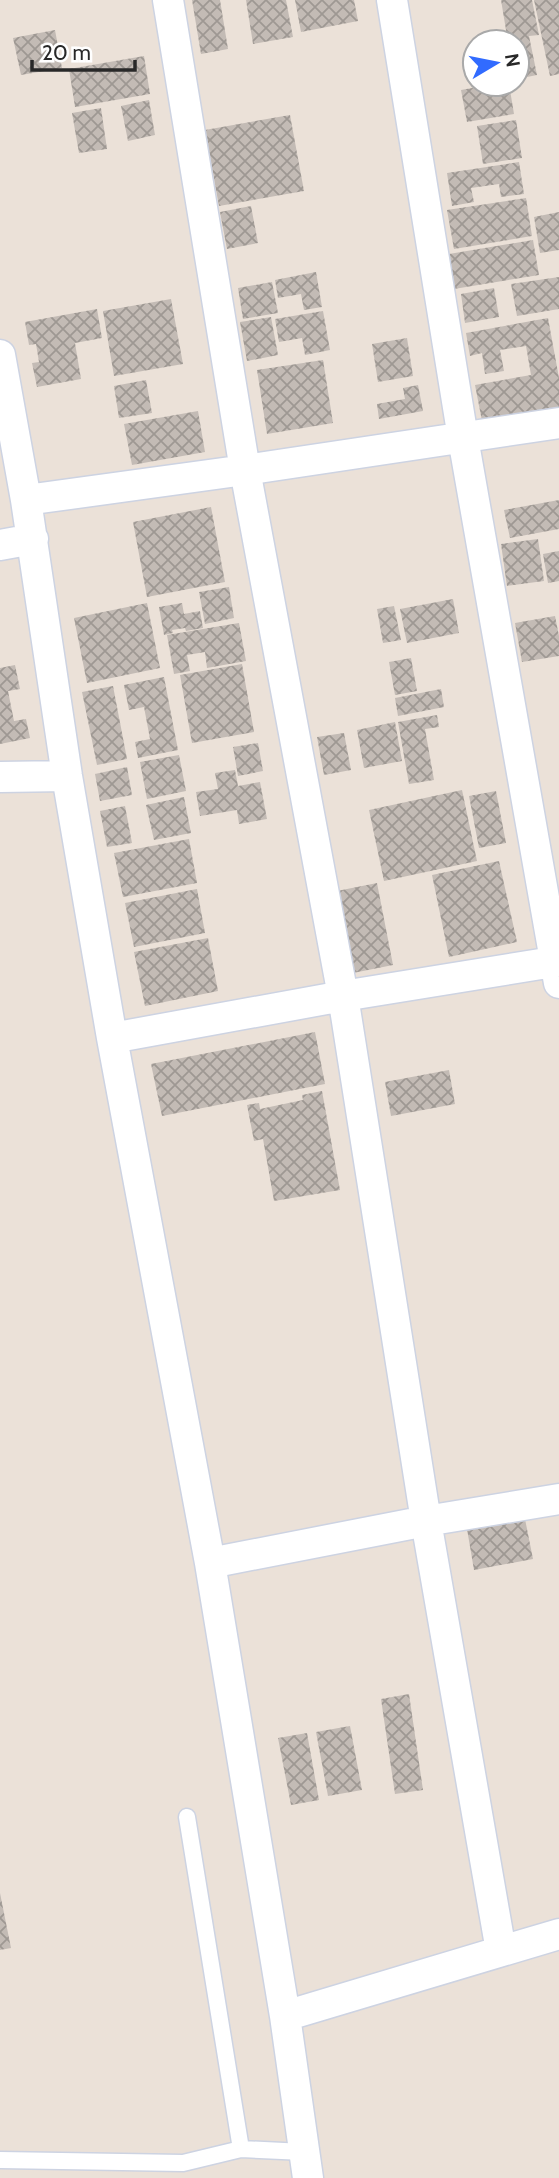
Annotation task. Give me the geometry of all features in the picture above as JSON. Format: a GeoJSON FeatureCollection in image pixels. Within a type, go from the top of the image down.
{"type":"FeatureCollection","features":[{"type":"Feature","properties":{"kind":"street"},"geometry":{"type":"LineString","coordinates":[[168,0],[244,470],[343,996],[426,1521],[502,1951]]}},
{"type":"Feature","properties":{"kind":"street"},"geometry":{"type":"LineString","coordinates":[[112,1038],[343,996],[558,969],[463,438],[392,0]]}},
{"type":"Feature","properties":{"kind":"street"},"geometry":{"type":"LineString","coordinates":[[0,355],[33,539],[67,776],[112,1038],[210,1563],[285,2016],[306,2165]]}},
{"type":"Feature","properties":{"kind":"street"},"geometry":{"type":"LineString","coordinates":[[26,500],[559,423]]}},
{"type":"Feature","properties":{"kind":"street"},"geometry":{"type":"LineString","coordinates":[[0,545],[33,539]]}},
{"type":"Feature","properties":{"kind":"street"},"geometry":{"type":"LineString","coordinates":[[0,777],[67,776]]}},
{"type":"Feature","properties":{"kind":"street"},"geometry":{"type":"LineString","coordinates":[[210,1563],[426,1521],[559,1499]]}},
{"type":"Feature","properties":{"kind":"street"},"geometry":{"type":"LineString","coordinates":[[285,2016],[559,1934]]}},
{"type":"Feature","properties":{"kind":"lane"},"geometry":{"type":"LineString","coordinates":[[187,1817],[241,2149]]}},
{"type":"Feature","properties":{"kind":"lane"},"geometry":{"type":"LineString","coordinates":[[0,2160],[183,2163],[241,2149],[306,2165]]}},
{"type":"Feature","properties":{"kind":"building"},"geometry":{"type":"Polygon","coordinates":[[[192,0],[220,0],[228,49],[201,54],[192,0]]]}},
{"type":"Feature","properties":{"kind":"building"},"geometry":{"type":"Polygon","coordinates":[[[246,0],[286,0],[293,37],[253,44],[246,0]]]}},
{"type":"Feature","properties":{"kind":"building"},"geometry":{"type":"Polygon","coordinates":[[[295,0],[354,0],[358,21],[301,32],[295,0]]]}},
{"type":"Feature","properties":{"kind":"building"},"geometry":{"type":"Polygon","coordinates":[[[501,0],[532,0],[539,35],[531,36],[531,28],[506,28],[501,0]]]}},
{"type":"Feature","properties":{"kind":"building"},"geometry":{"type":"Polygon","coordinates":[[[534,0],[559,0],[559,74],[550,76],[534,0]]]}},
{"type":"Feature","properties":{"kind":"building"},"geometry":{"type":"Polygon","coordinates":[[[55,30],[62,68],[21,75],[13,38],[55,30]]]}},
{"type":"Feature","properties":{"kind":"building"},"geometry":{"type":"Polygon","coordinates":[[[531,46],[537,75],[531,76],[531,46]]]}},
{"type":"Feature","properties":{"kind":"building"},"geometry":{"type":"Polygon","coordinates":[[[144,56],[150,94],[75,107],[69,69],[144,56]]]}},
{"type":"Feature","properties":{"kind":"building"},"geometry":{"type":"Polygon","coordinates":[[[462,98],[511,98],[514,114],[467,122],[462,98]]]}},
{"type":"Feature","properties":{"kind":"building"},"geometry":{"type":"Polygon","coordinates":[[[149,100],[155,135],[128,141],[121,106],[149,100]]]}},
{"type":"Feature","properties":{"kind":"building"},"geometry":{"type":"Polygon","coordinates":[[[101,108],[107,149],[79,153],[72,113],[101,108]]]}},
{"type":"Feature","properties":{"kind":"building"},"geometry":{"type":"Polygon","coordinates":[[[290,115],[304,191],[219,206],[205,130],[290,115]]]}},
{"type":"Feature","properties":{"kind":"building"},"geometry":{"type":"Polygon","coordinates":[[[516,120],[522,158],[483,164],[477,126],[516,120]]]}},
{"type":"Feature","properties":{"kind":"building"},"geometry":{"type":"Polygon","coordinates":[[[519,162],[524,194],[501,197],[499,184],[471,188],[474,202],[452,206],[447,173],[519,162]]]}},
{"type":"Feature","properties":{"kind":"building"},"geometry":{"type":"Polygon","coordinates":[[[526,198],[532,236],[454,249],[447,210],[526,198]]]}},
{"type":"Feature","properties":{"kind":"building"},"geometry":{"type":"Polygon","coordinates":[[[251,206],[258,243],[227,249],[220,212],[251,206]]]}},
{"type":"Feature","properties":{"kind":"building"},"geometry":{"type":"Polygon","coordinates":[[[559,212],[559,250],[540,253],[534,217],[559,212]]]}},
{"type":"Feature","properties":{"kind":"building"},"geometry":{"type":"Polygon","coordinates":[[[533,240],[539,275],[454,289],[449,254],[533,240]]]}},
{"type":"Feature","properties":{"kind":"building"},"geometry":{"type":"Polygon","coordinates":[[[316,272],[322,307],[304,310],[301,294],[278,298],[275,280],[316,272]]]}},
{"type":"Feature","properties":{"kind":"building"},"geometry":{"type":"Polygon","coordinates":[[[559,277],[559,309],[517,316],[511,284],[559,277]]]}},
{"type":"Feature","properties":{"kind":"building"},"geometry":{"type":"Polygon","coordinates":[[[272,282],[278,313],[243,319],[238,288],[272,282]]]}},
{"type":"Feature","properties":{"kind":"building"},"geometry":{"type":"Polygon","coordinates":[[[494,288],[499,317],[465,323],[461,294],[494,288]]]}},
{"type":"Feature","properties":{"kind":"building"},"geometry":{"type":"Polygon","coordinates":[[[171,299],[183,364],[114,376],[103,311],[171,299]]]}},
{"type":"Feature","properties":{"kind":"building"},"geometry":{"type":"Polygon","coordinates":[[[97,309],[102,338],[75,343],[81,379],[37,387],[32,363],[39,362],[36,344],[29,345],[25,322],[97,309]]]}},
{"type":"Feature","properties":{"kind":"building"},"geometry":{"type":"Polygon","coordinates":[[[323,311],[330,350],[305,355],[302,338],[279,342],[275,319],[323,311]]]}},
{"type":"Feature","properties":{"kind":"building"},"geometry":{"type":"Polygon","coordinates":[[[271,317],[278,355],[247,361],[240,322],[271,317]]]}},
{"type":"Feature","properties":{"kind":"building"},"geometry":{"type":"Polygon","coordinates":[[[548,318],[559,378],[559,407],[482,421],[475,385],[531,375],[526,346],[500,350],[504,371],[485,374],[482,353],[470,356],[466,333],[548,318]]]}},
{"type":"Feature","properties":{"kind":"building"},"geometry":{"type":"Polygon","coordinates":[[[407,338],[413,376],[378,382],[372,344],[407,338]]]}},
{"type":"Feature","properties":{"kind":"building"},"geometry":{"type":"Polygon","coordinates":[[[323,360],[333,423],[267,434],[257,370],[323,360]]]}},
{"type":"Feature","properties":{"kind":"building"},"geometry":{"type":"Polygon","coordinates":[[[146,380],[152,413],[119,418],[114,386],[146,380]]]}},
{"type":"Feature","properties":{"kind":"building"},"geometry":{"type":"Polygon","coordinates":[[[418,385],[423,411],[379,419],[377,404],[405,399],[403,388],[418,385]]]}},
{"type":"Feature","properties":{"kind":"building"},"geometry":{"type":"Polygon","coordinates":[[[198,411],[205,452],[132,465],[124,424],[198,411]]]}},
{"type":"Feature","properties":{"kind":"building"},"geometry":{"type":"Polygon","coordinates":[[[559,500],[559,529],[510,538],[504,510],[559,500]]]}},
{"type":"Feature","properties":{"kind":"building"},"geometry":{"type":"Polygon","coordinates":[[[211,507],[225,582],[147,597],[133,522],[211,507]]]}},
{"type":"Feature","properties":{"kind":"building"},"geometry":{"type":"Polygon","coordinates":[[[538,539],[544,581],[507,586],[501,544],[538,539]]]}},
{"type":"Feature","properties":{"kind":"building"},"geometry":{"type":"Polygon","coordinates":[[[559,551],[559,581],[548,583],[543,554],[559,551]]]}},
{"type":"Feature","properties":{"kind":"building"},"geometry":{"type":"Polygon","coordinates":[[[229,587],[234,618],[205,624],[199,592],[229,587]]]}},
{"type":"Feature","properties":{"kind":"building"},"geometry":{"type":"Polygon","coordinates":[[[453,599],[459,633],[407,643],[400,609],[453,599]]]}},
{"type":"Feature","properties":{"kind":"building"},"geometry":{"type":"Polygon","coordinates":[[[147,603],[160,668],[87,683],[74,618],[147,603]]]}},
{"type":"Feature","properties":{"kind":"building"},"geometry":{"type":"Polygon","coordinates":[[[182,603],[184,614],[200,611],[203,628],[172,630],[173,633],[164,635],[159,607],[182,603]]]}},
{"type":"Feature","properties":{"kind":"building"},"geometry":{"type":"Polygon","coordinates":[[[394,606],[401,640],[383,643],[377,609],[394,606]]]}},
{"type":"Feature","properties":{"kind":"building"},"geometry":{"type":"Polygon","coordinates":[[[555,616],[559,656],[522,662],[515,623],[555,616]]]}},
{"type":"Feature","properties":{"kind":"building"},"geometry":{"type":"Polygon","coordinates":[[[239,623],[246,661],[207,668],[205,652],[187,655],[190,671],[174,674],[167,635],[239,623]]]}},
{"type":"Feature","properties":{"kind":"building"},"geometry":{"type":"Polygon","coordinates":[[[411,658],[417,691],[395,695],[389,662],[411,658]]]}},
{"type":"Feature","properties":{"kind":"building"},"geometry":{"type":"Polygon","coordinates":[[[242,664],[254,732],[192,743],[180,675],[242,664]]]}},
{"type":"Feature","properties":{"kind":"building"},"geometry":{"type":"Polygon","coordinates":[[[15,665],[20,689],[8,691],[14,721],[26,719],[30,738],[0,744],[0,668],[15,665]]]}},
{"type":"Feature","properties":{"kind":"building"},"geometry":{"type":"Polygon","coordinates":[[[164,677],[178,750],[138,758],[135,742],[150,739],[144,707],[129,710],[124,685],[164,677]]]}},
{"type":"Feature","properties":{"kind":"building"},"geometry":{"type":"Polygon","coordinates":[[[113,686],[127,759],[97,765],[82,692],[113,686]]]}},
{"type":"Feature","properties":{"kind":"building"},"geometry":{"type":"Polygon","coordinates":[[[441,689],[444,707],[398,716],[395,698],[441,689]]]}},
{"type":"Feature","properties":{"kind":"building"},"geometry":{"type":"Polygon","coordinates":[[[437,715],[439,727],[425,729],[434,780],[409,784],[398,722],[437,715]]]}},
{"type":"Feature","properties":{"kind":"building"},"geometry":{"type":"Polygon","coordinates":[[[395,722],[402,761],[364,768],[357,730],[395,722]]]}},
{"type":"Feature","properties":{"kind":"building"},"geometry":{"type":"Polygon","coordinates":[[[344,733],[351,770],[324,775],[317,737],[344,733]]]}},
{"type":"Feature","properties":{"kind":"building"},"geometry":{"type":"Polygon","coordinates":[[[258,743],[263,771],[238,776],[233,747],[258,743]]]}},
{"type":"Feature","properties":{"kind":"building"},"geometry":{"type":"Polygon","coordinates":[[[179,755],[186,791],[147,799],[140,762],[179,755]]]}},
{"type":"Feature","properties":{"kind":"building"},"geometry":{"type":"Polygon","coordinates":[[[127,767],[132,795],[100,801],[95,774],[127,767]]]}},
{"type":"Feature","properties":{"kind":"building"},"geometry":{"type":"Polygon","coordinates":[[[235,770],[238,786],[260,782],[267,819],[239,824],[237,810],[200,816],[196,792],[218,789],[215,773],[235,770]]]}},
{"type":"Feature","properties":{"kind":"building"},"geometry":{"type":"Polygon","coordinates":[[[462,790],[477,861],[384,881],[369,810],[462,790]]]}},
{"type":"Feature","properties":{"kind":"building"},"geometry":{"type":"Polygon","coordinates":[[[496,791],[506,843],[479,848],[469,796],[496,791]]]}},
{"type":"Feature","properties":{"kind":"building"},"geometry":{"type":"Polygon","coordinates":[[[184,797],[191,833],[154,840],[146,805],[184,797]]]}},
{"type":"Feature","properties":{"kind":"building"},"geometry":{"type":"Polygon","coordinates":[[[125,806],[132,843],[107,847],[100,811],[125,806]]]}},
{"type":"Feature","properties":{"kind":"building"},"geometry":{"type":"Polygon","coordinates":[[[189,839],[197,883],[123,897],[114,853],[189,839]]]}},
{"type":"Feature","properties":{"kind":"building"},"geometry":{"type":"Polygon","coordinates":[[[499,861],[517,942],[449,957],[432,875],[499,861]]]}},
{"type":"Feature","properties":{"kind":"building"},"geometry":{"type":"Polygon","coordinates":[[[377,883],[393,965],[348,974],[332,892],[377,883]]]}},
{"type":"Feature","properties":{"kind":"building"},"geometry":{"type":"Polygon","coordinates":[[[197,889],[205,933],[134,947],[125,903],[197,889]]]}},
{"type":"Feature","properties":{"kind":"building"},"geometry":{"type":"Polygon","coordinates":[[[208,938],[218,991],[145,1006],[134,952],[208,938]]]}},
{"type":"Feature","properties":{"kind":"building"},"geometry":{"type":"Polygon","coordinates":[[[315,1032],[325,1084],[162,1116],[151,1064],[315,1032]]]}},
{"type":"Feature","properties":{"kind":"building"},"geometry":{"type":"Polygon","coordinates":[[[449,1070],[455,1104],[391,1116],[385,1082],[449,1070]]]}},
{"type":"Feature","properties":{"kind":"building"},"geometry":{"type":"Polygon","coordinates":[[[322,1091],[340,1190],[274,1201],[263,1139],[254,1141],[247,1105],[259,1103],[260,1109],[303,1100],[302,1095],[322,1091]]]}},
{"type":"Feature","properties":{"kind":"building"},"geometry":{"type":"Polygon","coordinates":[[[525,1519],[533,1559],[474,1570],[467,1529],[525,1519]]]}},
{"type":"Feature","properties":{"kind":"building"},"geometry":{"type":"Polygon","coordinates":[[[409,1694],[423,1790],[395,1794],[381,1699],[409,1694]]]}},
{"type":"Feature","properties":{"kind":"building"},"geometry":{"type":"Polygon","coordinates":[[[350,1726],[362,1790],[328,1796],[316,1732],[350,1726]]]}},
{"type":"Feature","properties":{"kind":"building"},"geometry":{"type":"Polygon","coordinates":[[[307,1733],[319,1800],[291,1805],[278,1738],[307,1733]]]}},
{"type":"Feature","properties":{"kind":"building"},"geometry":{"type":"Polygon","coordinates":[[[0,1893],[11,1948],[0,1950],[0,1893]]]}}]}
